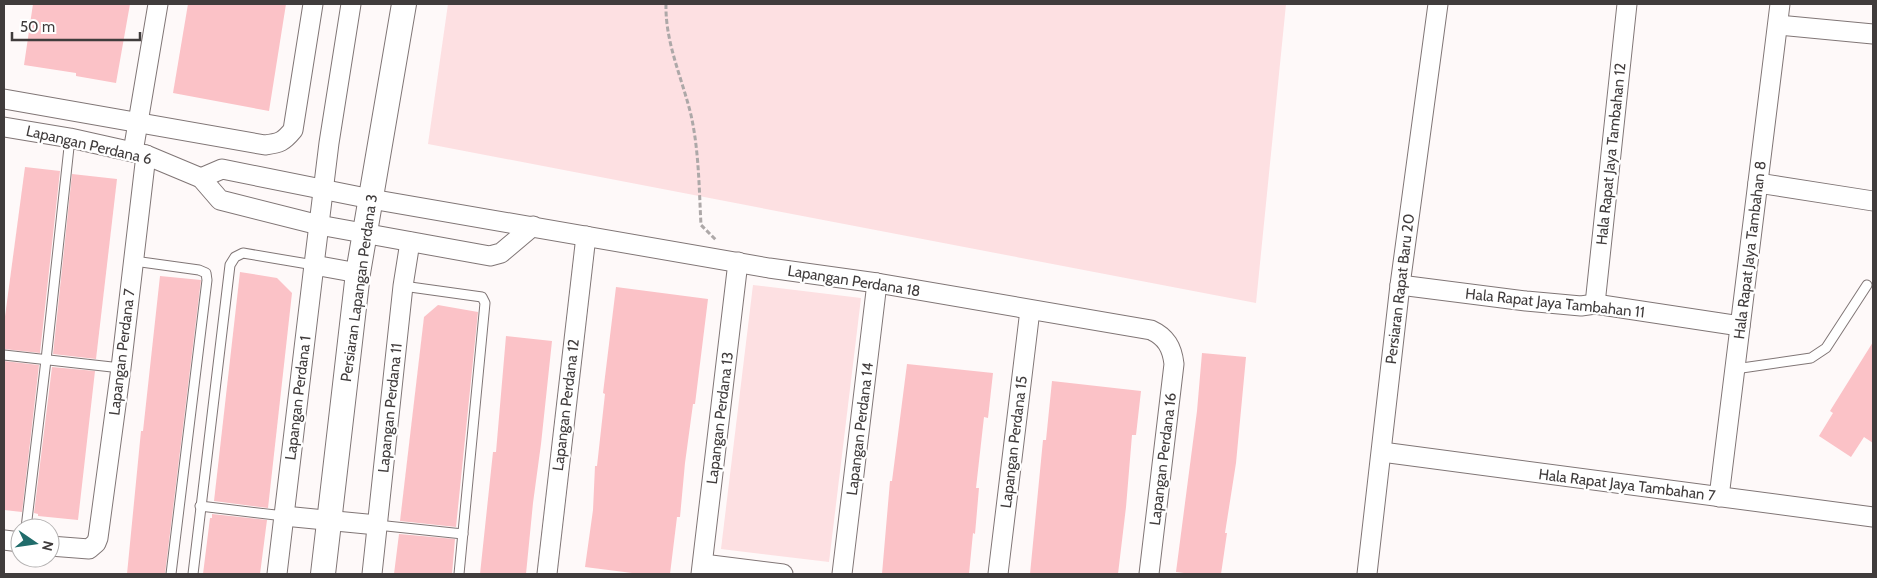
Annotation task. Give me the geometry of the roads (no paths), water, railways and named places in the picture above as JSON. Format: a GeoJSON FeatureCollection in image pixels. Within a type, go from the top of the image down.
{"type":"FeatureCollection","features":[{"type":"Feature","properties":{"kind":"street","name":"Lapangan Perdana 7"},"geometry":{"type":"LineString","coordinates":[[60,547],[84,550],[93,547],[98,538],[134,261],[139,153],[138,122],[158,4]]}},
{"type":"Feature","properties":{"kind":"street"},"geometry":{"type":"LineString","coordinates":[[4,99],[265,145],[278,144],[285,140],[293,130],[314,4]]}},
{"type":"Feature","properties":{"kind":"street","name":"Lapangan Perdana 1"},"geometry":{"type":"LineString","coordinates":[[277,574],[329,143],[351,4]]}},
{"type":"Feature","properties":{"kind":"street","name":"Persiaran Lapangan Perdana 3"},"geometry":{"type":"LineString","coordinates":[[323,574],[358,273],[404,4]]}},
{"type":"Feature","properties":{"kind":"street","name":"Persiaran Rapat Baru 20"},"geometry":{"type":"LineString","coordinates":[[1367,574],[1400,286],[1438,4]]}},
{"type":"Feature","properties":{"kind":"street","name":"Hala Rapat Jaya Tambahan 12"},"geometry":{"type":"LineString","coordinates":[[1595,304],[1627,4]]}},
{"type":"Feature","properties":{"kind":"street","name":"Hala Rapat Jaya Tambahan 8"},"geometry":{"type":"LineString","coordinates":[[1719,497],[1780,4]]}},
{"type":"Feature","properties":{"kind":"street"},"geometry":{"type":"LineString","coordinates":[[1778,25],[1873,34]]}},
{"type":"Feature","properties":{"kind":"street","name":"Lapangan Perdana 6"},"geometry":{"type":"LineString","coordinates":[[4,127],[70,138],[139,153],[201,178],[220,200],[319,225],[364,234]]}},
{"type":"Feature","properties":{"kind":"street"},"geometry":{"type":"LineString","coordinates":[[201,178],[222,169],[324,191]]}},
{"type":"Feature","properties":{"kind":"street"},"geometry":{"type":"LineString","coordinates":[[1758,183],[1873,201]]}},
{"type":"Feature","properties":{"kind":"street","name":"Lapangan Perdana 18"},"geometry":{"type":"LineString","coordinates":[[324,191],[1151,330],[1161,334],[1170,344]]}},
{"type":"Feature","properties":{"kind":"street"},"geometry":{"type":"LineString","coordinates":[[364,234],[490,256],[501,253],[533,226]]}},
{"type":"Feature","properties":{"kind":"street","name":"Lapangan Perdana 12"},"geometry":{"type":"LineString","coordinates":[[546,574],[586,236]]}},
{"type":"Feature","properties":{"kind":"street","name":"Lapangan Perdana 11"},"geometry":{"type":"LineString","coordinates":[[372,574],[403,286],[410,242]]}},
{"type":"Feature","properties":{"kind":"street","name":"Lapangan Perdana 13"},"geometry":{"type":"LineString","coordinates":[[702,569],[738,262]]}},
{"type":"Feature","properties":{"kind":"street"},"geometry":{"type":"LineString","coordinates":[[314,265],[358,273]]}},
{"type":"Feature","properties":{"kind":"street","name":"Lapangan Perdana 14"},"geometry":{"type":"LineString","coordinates":[[842,574],[877,283]]}},
{"type":"Feature","properties":{"kind":"street","name":"Hala Rapat Jaya Tambahan 11"},"geometry":{"type":"LineString","coordinates":[[1400,286],[1526,301],[1581,306],[1595,304],[1740,326]]}},
{"type":"Feature","properties":{"kind":"street","name":"Lapangan Perdana 15"},"geometry":{"type":"LineString","coordinates":[[998,574],[1030,310]]}},
{"type":"Feature","properties":{"kind":"street","name":"Lapangan Perdana 16"},"geometry":{"type":"LineString","coordinates":[[1149,574],[1174,364],[1170,344]]}},
{"type":"Feature","properties":{"kind":"street","name":"Hala Rapat Jaya Tambahan 7"},"geometry":{"type":"LineString","coordinates":[[1382,452],[1873,517]]}},
{"type":"Feature","properties":{"kind":"street"},"geometry":{"type":"LineString","coordinates":[[284,516],[377,525]]}},
{"type":"Feature","properties":{"kind":"street"},"geometry":{"type":"LineString","coordinates":[[702,569],[783,574]]}},
{"type":"Feature","properties":{"kind":"lane"},"geometry":{"type":"LineString","coordinates":[[27,518],[70,138]]}},
{"type":"Feature","properties":{"kind":"lane"},"geometry":{"type":"LineString","coordinates":[[192,574],[230,265],[235,257],[242,253],[314,265]]}},
{"type":"Feature","properties":{"kind":"lane"},"geometry":{"type":"LineString","coordinates":[[134,261],[200,270],[206,273],[207,280],[171,574]]}},
{"type":"Feature","properties":{"kind":"lane"},"geometry":{"type":"LineString","coordinates":[[1735,369],[1811,358],[1826,348],[1867,285]]}},
{"type":"Feature","properties":{"kind":"lane"},"geometry":{"type":"LineString","coordinates":[[403,286],[482,297],[485,303],[459,574]]}},
{"type":"Feature","properties":{"kind":"lane"},"geometry":{"type":"LineString","coordinates":[[4,355],[121,368]]}},
{"type":"Feature","properties":{"kind":"lane"},"geometry":{"type":"LineString","coordinates":[[200,506],[284,516]]}},
{"type":"Feature","properties":{"kind":"lane"},"geometry":{"type":"LineString","coordinates":[[377,525],[463,534]]}}]}
